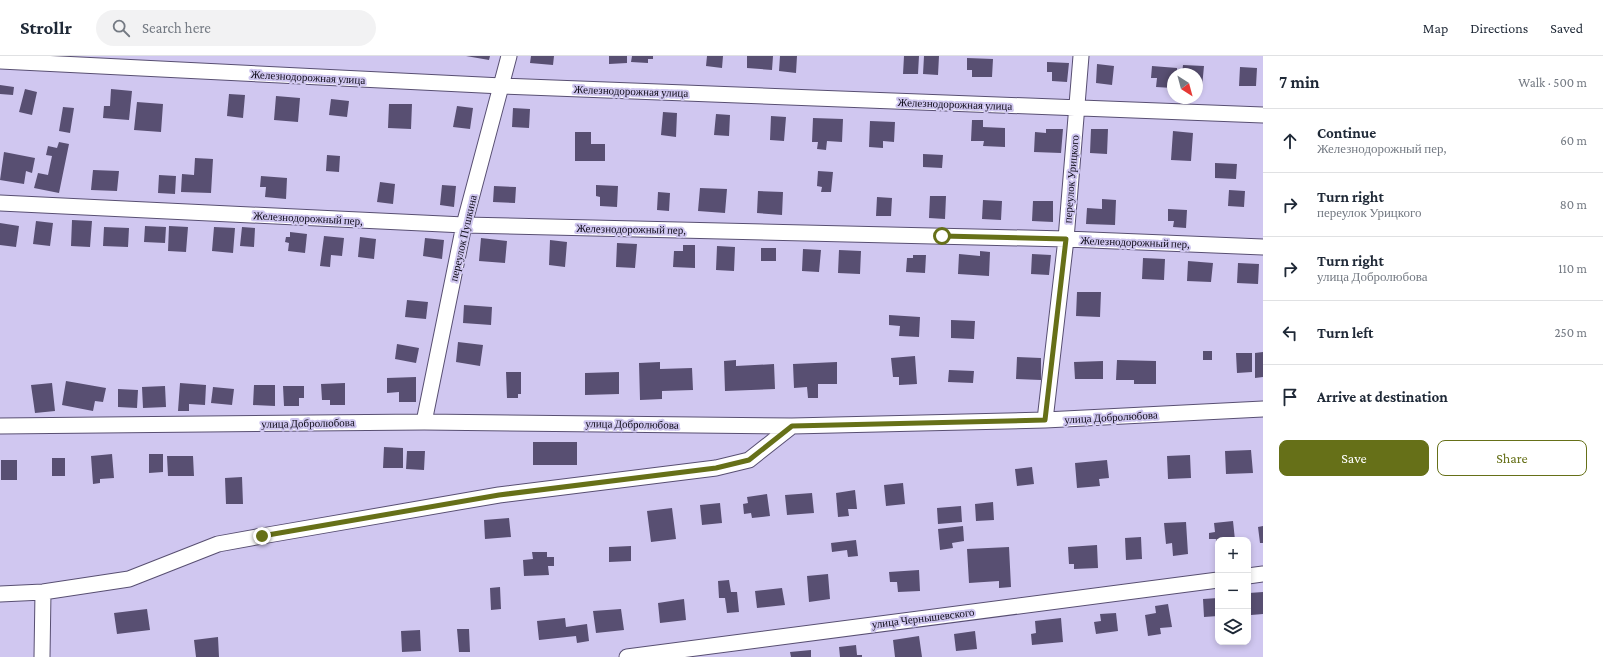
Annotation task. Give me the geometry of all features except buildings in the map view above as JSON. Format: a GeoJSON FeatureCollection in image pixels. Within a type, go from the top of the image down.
{"type":"FeatureCollection","features":[{"type":"Feature","properties":{"kind":"street","name":"переулок Пушкина"},"geometry":{"type":"LineString","coordinates":[[424,422],[464,225],[509,56]]}},
{"type":"Feature","properties":{"kind":"street","name":"переулок Урицкого"},"geometry":{"type":"LineString","coordinates":[[1045,420],[1066,239],[1081,56]]}},
{"type":"Feature","properties":{"kind":"street","name":"Железнодорожная улица"},"geometry":{"type":"LineString","coordinates":[[0,61],[502,86],[1263,115]]}},
{"type":"Feature","properties":{"kind":"street","name":"Железнодорожный пер,"},"geometry":{"type":"LineString","coordinates":[[0,203],[464,225],[1066,239],[1263,247]]}},
{"type":"Feature","properties":{"kind":"street","name":"улица Добролюбова"},"geometry":{"type":"LineString","coordinates":[[0,426],[424,422],[792,426],[1045,420],[1263,409]]}},
{"type":"Feature","properties":{"kind":"street"},"geometry":{"type":"LineString","coordinates":[[0,594],[43,592],[129,579],[218,544],[499,495],[716,468],[749,460],[792,426]]}},
{"type":"Feature","properties":{"kind":"street"},"geometry":{"type":"LineString","coordinates":[[1251,576],[1263,574]]}},
{"type":"Feature","properties":{"kind":"street","name":"улица Чернышевского"},"geometry":{"type":"LineString","coordinates":[[627,657],[1215,580]]}},
{"type":"Feature","properties":{"kind":"street"},"geometry":{"type":"LineString","coordinates":[[42,657],[43,592]]}},
{"type":"Feature","properties":{"kind":"route"},"geometry":{"type":"LineString","coordinates":[[262,536],[499,495],[716,468],[749,460],[792,426],[1045,420],[1066,239],[942,236]]}}]}
